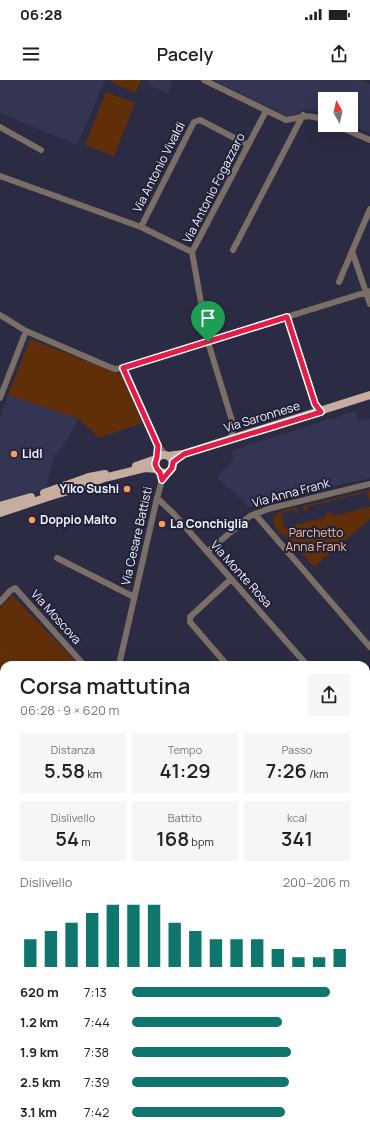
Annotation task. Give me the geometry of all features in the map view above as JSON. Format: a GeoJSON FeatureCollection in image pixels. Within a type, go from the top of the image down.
{"type":"FeatureCollection","features":[{"type":"Feature","properties":{"kind":"main road","name":"Via Saronnese"},"geometry":{"type":"LineString","coordinates":[[0,506],[89,477],[137,466],[162,455],[184,454],[321,412],[370,395]]}},
{"type":"Feature","properties":{"kind":"main road","name":"Via Saronnese"},"geometry":{"type":"LineString","coordinates":[[162,471],[172,468],[172,463],[184,454]]}},
{"type":"Feature","properties":{"kind":"main road"},"geometry":{"type":"LineString","coordinates":[[167,455],[171,458],[172,463]]}},
{"type":"Feature","properties":{"kind":"main road"},"geometry":{"type":"LineString","coordinates":[[157,458],[155,464],[162,471]]}},
{"type":"Feature","properties":{"kind":"main road"},"geometry":{"type":"LineString","coordinates":[[0,513],[104,478],[145,468],[162,471]]}},
{"type":"Feature","properties":{"kind":"street"},"geometry":{"type":"LineString","coordinates":[[204,80],[286,120],[303,116],[318,118]]}},
{"type":"Feature","properties":{"kind":"street","name":"Via Antonio Fogazzaro"},"geometry":{"type":"LineString","coordinates":[[229,440],[232,434],[233,424],[208,342],[192,252],[266,111]]}},
{"type":"Feature","properties":{"kind":"street"},"geometry":{"type":"LineString","coordinates":[[233,250],[303,116]]}},
{"type":"Feature","properties":{"kind":"street","name":"Via Antonio Vivaldi"},"geometry":{"type":"LineString","coordinates":[[141,227],[194,122],[200,120],[248,145]]}},
{"type":"Feature","properties":{"kind":"street"},"geometry":{"type":"LineString","coordinates":[[0,127],[41,150]]}},
{"type":"Feature","properties":{"kind":"street"},"geometry":{"type":"LineString","coordinates":[[351,132],[370,140]]}},
{"type":"Feature","properties":{"kind":"street"},"geometry":{"type":"LineString","coordinates":[[0,176],[141,227],[192,252]]}},
{"type":"Feature","properties":{"kind":"street"},"geometry":{"type":"LineString","coordinates":[[339,282],[370,209]]}},
{"type":"Feature","properties":{"kind":"street"},"geometry":{"type":"LineString","coordinates":[[352,251],[368,292],[370,304]]}},
{"type":"Feature","properties":{"kind":"street"},"geometry":{"type":"LineString","coordinates":[[0,315],[26,331],[115,369],[123,368],[368,292]]}},
{"type":"Feature","properties":{"kind":"street"},"geometry":{"type":"LineString","coordinates":[[287,317],[315,404],[321,412]]}},
{"type":"Feature","properties":{"kind":"street"},"geometry":{"type":"LineString","coordinates":[[0,398],[26,331]]}},
{"type":"Feature","properties":{"kind":"street"},"geometry":{"type":"LineString","coordinates":[[123,368],[158,446],[167,455]]}},
{"type":"Feature","properties":{"kind":"street"},"geometry":{"type":"LineString","coordinates":[[157,458],[158,446]]}},
{"type":"Feature","properties":{"kind":"street","name":"Via Cesare Battisti"},"geometry":{"type":"LineString","coordinates":[[120,661],[162,480],[162,471]]}},
{"type":"Feature","properties":{"kind":"street","name":"Via Anna Frank"},"geometry":{"type":"LineString","coordinates":[[207,552],[246,519],[255,514],[268,509],[370,484]]}},
{"type":"Feature","properties":{"kind":"street","name":"Via Monte Rosa"},"geometry":{"type":"LineString","coordinates":[[157,498],[304,661]]}},
{"type":"Feature","properties":{"kind":"street"},"geometry":{"type":"LineString","coordinates":[[255,514],[370,646]]}},
{"type":"Feature","properties":{"kind":"street","name":"Via Cesare Battisti"},"geometry":{"type":"LineString","coordinates":[[57,558],[134,597]]}},
{"type":"Feature","properties":{"kind":"street"},"geometry":{"type":"LineString","coordinates":[[224,661],[190,622],[190,617],[231,579]]}},
{"type":"Feature","properties":{"kind":"street","name":"Via Moscova"},"geometry":{"type":"LineString","coordinates":[[0,602],[10,591],[15,588],[80,661]]}},
{"type":"Feature","properties":{"kind":"shaded area"},"geometry":{"type":"Polygon","coordinates":[[[0,80],[105,80],[77,145],[0,113],[0,80]]]}},
{"type":"Feature","properties":{"kind":"shaded area"},"geometry":{"type":"Polygon","coordinates":[[[147,80],[172,80],[169,94],[150,86],[147,80]]]}},
{"type":"Feature","properties":{"kind":"shaded area"},"geometry":{"type":"Polygon","coordinates":[[[213,80],[361,80],[370,84],[370,133],[358,128],[358,92],[318,92],[318,113],[306,109],[289,117],[213,80]]]}},
{"type":"Feature","properties":{"kind":"shaded area"},"geometry":{"type":"Polygon","coordinates":[[[8,395],[79,419],[57,455],[54,455],[46,488],[0,503],[0,417],[8,395]]]}},
{"type":"Feature","properties":{"kind":"shaded area"},"geometry":{"type":"Polygon","coordinates":[[[355,411],[359,422],[370,418],[370,478],[264,502],[248,508],[242,500],[217,478],[234,458],[231,451],[355,411]]]}},
{"type":"Feature","properties":{"kind":"green space"},"geometry":{"type":"Polygon","coordinates":[[[112,80],[141,80],[136,93],[111,82],[112,80]]]}},
{"type":"Feature","properties":{"kind":"green space"},"geometry":{"type":"Polygon","coordinates":[[[106,92],[135,103],[114,156],[85,145],[106,92]]]}},
{"type":"Feature","properties":{"kind":"green space"},"geometry":{"type":"Polygon","coordinates":[[[30,339],[122,375],[142,423],[99,438],[79,419],[8,395],[30,339]]]}},
{"type":"Feature","properties":{"kind":"green space","name":"Parchetto Anna Frank"},"geometry":{"type":"Polygon","coordinates":[[[370,490],[370,502],[367,492],[307,507],[307,511],[305,512],[303,506],[370,490]]]}},
{"type":"Feature","properties":{"kind":"green space","name":"Parchetto Anna Frank"},"geometry":{"type":"Polygon","coordinates":[[[297,507],[299,513],[296,514],[295,510],[281,513],[284,528],[326,517],[326,513],[331,512],[332,516],[370,507],[370,519],[314,567],[284,534],[281,535],[274,522],[273,518],[275,515],[297,507]]]}},
{"type":"Feature","properties":{"kind":"green space"},"geometry":{"type":"Polygon","coordinates":[[[12,595],[75,661],[0,661],[0,608],[12,595]]]}},
{"type":"Feature","properties":{"kind":"place","name":"Lidl"},"geometry":{"type":"Point","coordinates":[14,454]}},
{"type":"Feature","properties":{"kind":"place","name":"Yiko Sushi"},"geometry":{"type":"Point","coordinates":[127,489]}},
{"type":"Feature","properties":{"kind":"place","name":"Doppio Malto"},"geometry":{"type":"Point","coordinates":[32,520]}},
{"type":"Feature","properties":{"kind":"place","name":"La Conchiglia"},"geometry":{"type":"Point","coordinates":[162,524]}},
{"type":"Feature","properties":{"kind":"route"},"geometry":{"type":"LineString","coordinates":[[287,317],[315,404],[321,412],[184,454],[172,463],[172,468],[162,480],[160,472],[155,467],[158,446],[123,368],[208,342],[287,317]]}}]}
